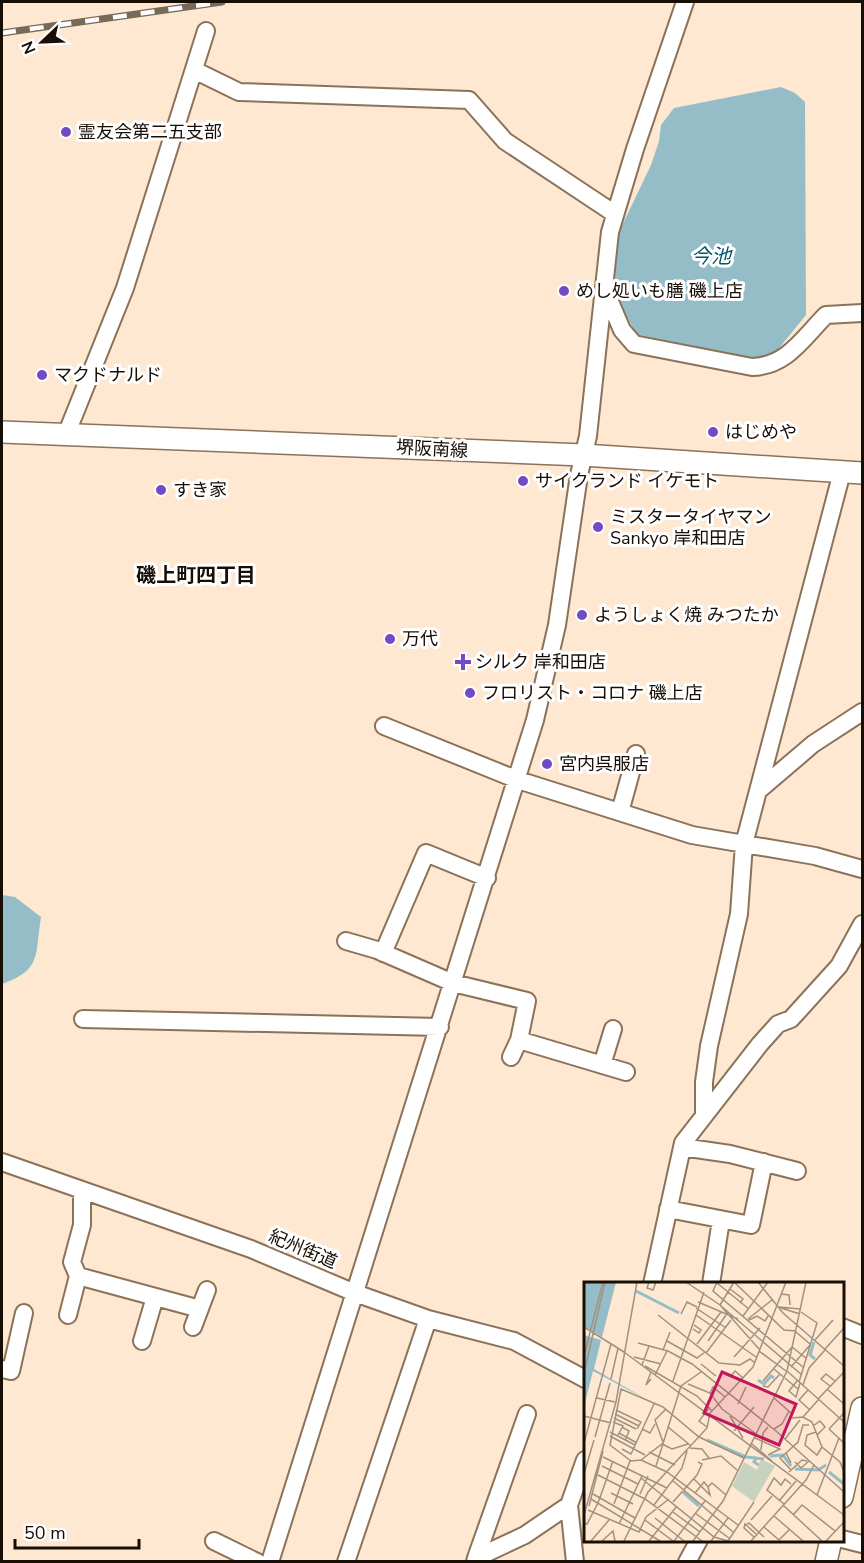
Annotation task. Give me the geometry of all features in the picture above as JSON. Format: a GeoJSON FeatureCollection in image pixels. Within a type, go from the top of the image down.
{"type":"FeatureCollection","features":[{"type":"Feature","properties":{"kind":"main road","name":"堺阪南線"},"geometry":{"type":"LineString","coordinates":[[2,432],[583,455],[852,473]]}},
{"type":"Feature","properties":{"kind":"main road"},"geometry":{"type":"LineString","coordinates":[[843,1493],[862,1408]]}},
{"type":"Feature","properties":{"kind":"main road"},"geometry":{"type":"LineString","coordinates":[[826,1562],[831,1542]]}},
{"type":"Feature","properties":{"kind":"street"},"geometry":{"type":"LineString","coordinates":[[270,1562],[518,780],[557,626],[583,455],[588,436],[610,232],[634,149],[686,2]]}},
{"type":"Feature","properties":{"kind":"street"},"geometry":{"type":"LineString","coordinates":[[66,435],[125,288],[206,31]]}},
{"type":"Feature","properties":{"kind":"street"},"geometry":{"type":"LineString","coordinates":[[194,70],[239,92],[469,100],[505,141],[615,214]]}},
{"type":"Feature","properties":{"kind":"street"},"geometry":{"type":"LineString","coordinates":[[605,289],[622,330],[634,344],[752,367],[767,367],[782,362],[826,315],[862,313]]}},
{"type":"Feature","properties":{"kind":"street"},"geometry":{"type":"LineString","coordinates":[[704,1116],[704,1082],[709,1046],[739,914],[744,844],[852,473]]}},
{"type":"Feature","properties":{"kind":"street"},"geometry":{"type":"LineString","coordinates":[[758,792],[813,744],[862,712]]}},
{"type":"Feature","properties":{"kind":"street"},"geometry":{"type":"LineString","coordinates":[[384,726],[518,780],[692,835],[815,856],[862,869]]}},
{"type":"Feature","properties":{"kind":"street"},"geometry":{"type":"LineString","coordinates":[[620,812],[636,754]]}},
{"type":"Feature","properties":{"kind":"street"},"geometry":{"type":"LineString","coordinates":[[383,952],[426,852],[487,878]]}},
{"type":"Feature","properties":{"kind":"street"},"geometry":{"type":"LineString","coordinates":[[652,1282],[682,1147],[760,1044],[778,1024],[791,1020],[839,966],[862,924]]}},
{"type":"Feature","properties":{"kind":"street"},"geometry":{"type":"LineString","coordinates":[[346,941],[383,952],[453,983],[527,1001],[519,1040],[511,1057]]}},
{"type":"Feature","properties":{"kind":"street"},"geometry":{"type":"LineString","coordinates":[[83,1019],[440,1027]]}},
{"type":"Feature","properties":{"kind":"street"},"geometry":{"type":"LineString","coordinates":[[602,1065],[613,1029]]}},
{"type":"Feature","properties":{"kind":"street"},"geometry":{"type":"LineString","coordinates":[[519,1040],[626,1072]]}},
{"type":"Feature","properties":{"kind":"street"},"geometry":{"type":"LineString","coordinates":[[682,1147],[796,1170]]}},
{"type":"Feature","properties":{"kind":"street","name":"紀州街道"},"geometry":{"type":"LineString","coordinates":[[2,1162],[82,1192],[251,1249],[355,1293],[428,1319],[514,1341],[584,1377]]}},
{"type":"Feature","properties":{"kind":"street"},"geometry":{"type":"LineString","coordinates":[[668,1209],[751,1225],[764,1162]]}},
{"type":"Feature","properties":{"kind":"street"},"geometry":{"type":"LineString","coordinates":[[68,1315],[78,1276],[72,1262],[82,1225],[82,1192]]}},
{"type":"Feature","properties":{"kind":"street"},"geometry":{"type":"LineString","coordinates":[[711,1282],[721,1220]]}},
{"type":"Feature","properties":{"kind":"street"},"geometry":{"type":"LineString","coordinates":[[78,1276],[200,1309]]}},
{"type":"Feature","properties":{"kind":"street"},"geometry":{"type":"LineString","coordinates":[[193,1327],[207,1290]]}},
{"type":"Feature","properties":{"kind":"street"},"geometry":{"type":"LineString","coordinates":[[142,1341],[155,1297]]}},
{"type":"Feature","properties":{"kind":"street"},"geometry":{"type":"LineString","coordinates":[[2,1370],[11,1371],[24,1313]]}},
{"type":"Feature","properties":{"kind":"street"},"geometry":{"type":"LineString","coordinates":[[346,1562],[428,1319]]}},
{"type":"Feature","properties":{"kind":"street"},"geometry":{"type":"LineString","coordinates":[[843,1327],[862,1335]]}},
{"type":"Feature","properties":{"kind":"street"},"geometry":{"type":"LineString","coordinates":[[476,1560],[527,1414]]}},
{"type":"Feature","properties":{"kind":"street"},"geometry":{"type":"LineString","coordinates":[[575,1562],[569,1505],[584,1463]]}},
{"type":"Feature","properties":{"kind":"street"},"geometry":{"type":"LineString","coordinates":[[476,1560],[525,1535],[569,1505]]}},
{"type":"Feature","properties":{"kind":"street"},"geometry":{"type":"LineString","coordinates":[[843,1539],[862,1544]]}},
{"type":"Feature","properties":{"kind":"street"},"geometry":{"type":"LineString","coordinates":[[214,1541],[257,1562]]}},
{"type":"Feature","properties":{"kind":"street"},"geometry":{"type":"LineString","coordinates":[[687,1562],[698,1542]]}},
{"type":"Feature","properties":{"kind":"water","name":"今池"},"geometry":{"type":"Polygon","coordinates":[[[781,87],[795,93],[805,102],[806,315],[771,358],[759,360],[636,334],[612,288],[618,234],[651,165],[659,141],[661,125],[674,108],[781,87]]]}},
{"type":"Feature","properties":{"kind":"water"},"geometry":{"type":"Polygon","coordinates":[[[2,895],[15,897],[41,917],[37,951],[30,967],[15,979],[2,984],[2,895]]]}},
{"type":"Feature","properties":{"kind":"railway"},"geometry":{"type":"LineString","coordinates":[[2,33],[222,2]]}},
{"type":"Feature","properties":{"kind":"place","name":"霊友会第二五支部"},"geometry":{"type":"Point","coordinates":[66,132]}},
{"type":"Feature","properties":{"kind":"place","name":"めし処いも膳 磯上店"},"geometry":{"type":"Point","coordinates":[564,291]}},
{"type":"Feature","properties":{"kind":"place","name":"マクドナルド"},"geometry":{"type":"Point","coordinates":[42,375]}},
{"type":"Feature","properties":{"kind":"place","name":"はじめや"},"geometry":{"type":"Point","coordinates":[713,432]}},
{"type":"Feature","properties":{"kind":"place","name":"サイクランド イケモト"},"geometry":{"type":"Point","coordinates":[523,481]}},
{"type":"Feature","properties":{"kind":"place","name":"すき家"},"geometry":{"type":"Point","coordinates":[161,490]}},
{"type":"Feature","properties":{"kind":"place","name":"ミスタータイヤマン Sankyo 岸和田店"},"geometry":{"type":"Point","coordinates":[598,527]}},
{"type":"Feature","properties":{"kind":"place","name":"ようしょく焼 みつたか"},"geometry":{"type":"Point","coordinates":[582,615]}},
{"type":"Feature","properties":{"kind":"place","name":"万代"},"geometry":{"type":"Point","coordinates":[390,639]}},
{"type":"Feature","properties":{"kind":"place","name":"シルク 岸和田店"},"geometry":{"type":"Point","coordinates":[463,662]}},
{"type":"Feature","properties":{"kind":"place","name":"フロリスト・コロナ 磯上店"},"geometry":{"type":"Point","coordinates":[470,693]}},
{"type":"Feature","properties":{"kind":"place","name":"宮内呉服店"},"geometry":{"type":"Point","coordinates":[547,764]}},
{"type":"Feature","properties":{"kind":"district","name":"磯上町四丁目"},"geometry":{"type":"Point","coordinates":[196,575]}}]}
